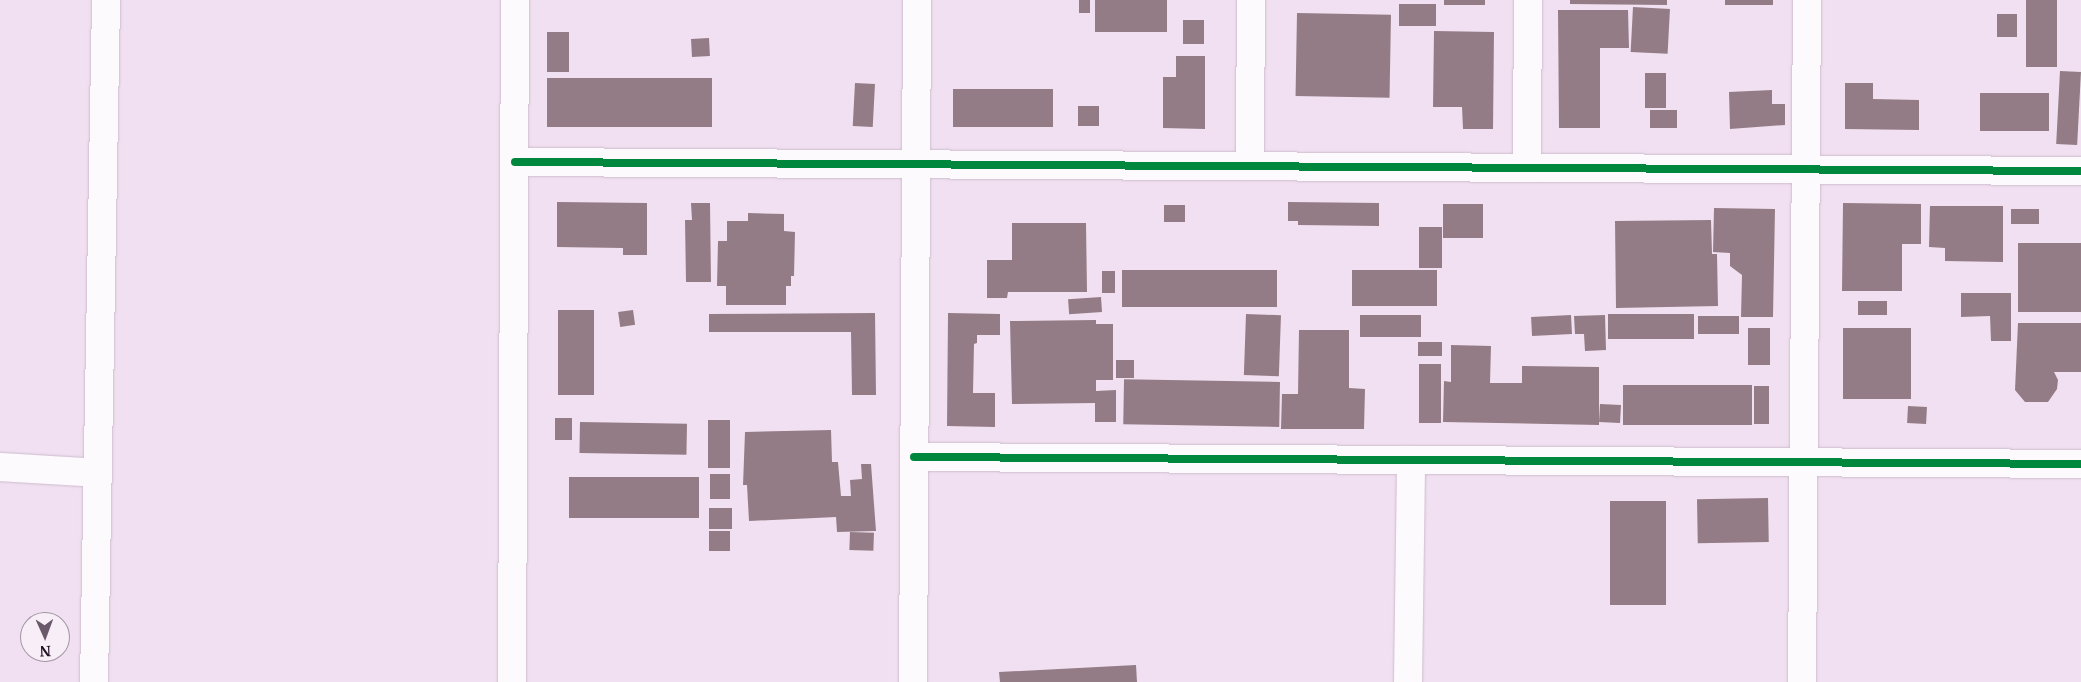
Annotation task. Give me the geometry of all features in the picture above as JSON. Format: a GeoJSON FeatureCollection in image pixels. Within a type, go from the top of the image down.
{"type":"FeatureCollection","features":[{"type":"Feature","properties":{"kind":"street"},"geometry":{"type":"LineString","coordinates":[[94,682],[106,0]]}},
{"type":"Feature","properties":{"kind":"street"},"geometry":{"type":"LineString","coordinates":[[512,682],[515,0]]}},
{"type":"Feature","properties":{"kind":"street"},"geometry":{"type":"LineString","coordinates":[[912,682],[917,0]]}},
{"type":"Feature","properties":{"kind":"street"},"geometry":{"type":"LineString","coordinates":[[1250,166],[1251,0]]}},
{"type":"Feature","properties":{"kind":"street"},"geometry":{"type":"LineString","coordinates":[[1527,168],[1528,0]]}},
{"type":"Feature","properties":{"kind":"street"},"geometry":{"type":"LineString","coordinates":[[1802,682],[1807,0]]}},
{"type":"Feature","properties":{"kind":"street"},"geometry":{"type":"LineString","coordinates":[[514,162],[2081,171]]}},
{"type":"Feature","properties":{"kind":"street"},"geometry":{"type":"LineString","coordinates":[[914,456],[2081,464]]}},
{"type":"Feature","properties":{"kind":"street"},"geometry":{"type":"LineString","coordinates":[[1408,682],[1411,460]]}},
{"type":"Feature","properties":{"kind":"street"},"geometry":{"type":"LineString","coordinates":[[0,467],[98,473]]}},
{"type":"Feature","properties":{"kind":"building"},"geometry":{"type":"Polygon","coordinates":[[[1079,0],[1090,0],[1090,13],[1079,13],[1079,0]]]}},
{"type":"Feature","properties":{"kind":"building"},"geometry":{"type":"Polygon","coordinates":[[[1095,0],[1167,0],[1167,32],[1095,32],[1095,0]]]}},
{"type":"Feature","properties":{"kind":"building"},"geometry":{"type":"Polygon","coordinates":[[[1444,0],[1485,0],[1485,5],[1444,5],[1444,0]]]}},
{"type":"Feature","properties":{"kind":"building"},"geometry":{"type":"Polygon","coordinates":[[[1570,0],[1667,0],[1667,5],[1570,4],[1570,0]]]}},
{"type":"Feature","properties":{"kind":"building"},"geometry":{"type":"Polygon","coordinates":[[[1725,0],[1773,0],[1773,5],[1725,5],[1725,0]]]}},
{"type":"Feature","properties":{"kind":"building"},"geometry":{"type":"Polygon","coordinates":[[[2026,0],[2057,0],[2057,67],[2026,67],[2026,0]]]}},
{"type":"Feature","properties":{"kind":"building"},"geometry":{"type":"Polygon","coordinates":[[[1399,4],[1436,4],[1436,26],[1399,26],[1399,4]]]}},
{"type":"Feature","properties":{"kind":"building"},"geometry":{"type":"Polygon","coordinates":[[[1633,7],[1670,9],[1668,54],[1631,52],[1633,7]]]}},
{"type":"Feature","properties":{"kind":"building"},"geometry":{"type":"Polygon","coordinates":[[[1558,10],[1628,10],[1629,48],[1600,48],[1600,128],[1559,128],[1558,10]]]}},
{"type":"Feature","properties":{"kind":"building"},"geometry":{"type":"Polygon","coordinates":[[[1297,13],[1391,15],[1390,98],[1296,96],[1297,13]]]}},
{"type":"Feature","properties":{"kind":"building"},"geometry":{"type":"Polygon","coordinates":[[[1997,14],[2017,14],[2017,37],[1997,37],[1997,14]]]}},
{"type":"Feature","properties":{"kind":"building"},"geometry":{"type":"Polygon","coordinates":[[[1183,20],[1204,20],[1204,44],[1183,44],[1183,20]]]}},
{"type":"Feature","properties":{"kind":"building"},"geometry":{"type":"Polygon","coordinates":[[[1434,31],[1494,32],[1493,129],[1463,129],[1462,107],[1433,107],[1434,31]]]}},
{"type":"Feature","properties":{"kind":"building"},"geometry":{"type":"Polygon","coordinates":[[[547,32],[569,32],[569,72],[547,72],[547,32]]]}},
{"type":"Feature","properties":{"kind":"building"},"geometry":{"type":"Polygon","coordinates":[[[709,38],[710,56],[692,57],[691,39],[709,38]]]}},
{"type":"Feature","properties":{"kind":"building"},"geometry":{"type":"Polygon","coordinates":[[[1176,56],[1205,56],[1205,129],[1163,128],[1163,77],[1176,77],[1176,56]]]}},
{"type":"Feature","properties":{"kind":"building"},"geometry":{"type":"Polygon","coordinates":[[[2060,71],[2081,72],[2077,145],[2056,144],[2060,71]]]}},
{"type":"Feature","properties":{"kind":"building"},"geometry":{"type":"Polygon","coordinates":[[[1645,73],[1666,73],[1666,108],[1645,108],[1645,73]]]}},
{"type":"Feature","properties":{"kind":"building"},"geometry":{"type":"Polygon","coordinates":[[[547,78],[712,78],[712,127],[547,127],[547,78]]]}},
{"type":"Feature","properties":{"kind":"building"},"geometry":{"type":"Polygon","coordinates":[[[855,83],[875,84],[873,127],[853,126],[855,83]]]}},
{"type":"Feature","properties":{"kind":"building"},"geometry":{"type":"Polygon","coordinates":[[[1845,83],[1873,83],[1873,99],[1919,100],[1919,130],[1845,129],[1845,83]]]}},
{"type":"Feature","properties":{"kind":"building"},"geometry":{"type":"Polygon","coordinates":[[[953,89],[1053,89],[1053,127],[953,127],[953,89]]]}},
{"type":"Feature","properties":{"kind":"building"},"geometry":{"type":"Polygon","coordinates":[[[1772,90],[1772,104],[1785,104],[1785,125],[1730,129],[1729,92],[1772,90]]]}},
{"type":"Feature","properties":{"kind":"building"},"geometry":{"type":"Polygon","coordinates":[[[1980,93],[2049,93],[2049,131],[1980,131],[1980,93]]]}},
{"type":"Feature","properties":{"kind":"building"},"geometry":{"type":"Polygon","coordinates":[[[1078,106],[1099,106],[1099,126],[1078,126],[1078,106]]]}},
{"type":"Feature","properties":{"kind":"building"},"geometry":{"type":"Polygon","coordinates":[[[1650,110],[1677,110],[1677,128],[1650,128],[1650,110]]]}},
{"type":"Feature","properties":{"kind":"building"},"geometry":{"type":"Polygon","coordinates":[[[557,202],[647,203],[647,255],[623,255],[623,248],[557,247],[557,202]]]}},
{"type":"Feature","properties":{"kind":"building"},"geometry":{"type":"Polygon","coordinates":[[[1288,202],[1379,203],[1379,226],[1298,225],[1298,221],[1288,221],[1288,202]]]}},
{"type":"Feature","properties":{"kind":"building"},"geometry":{"type":"Polygon","coordinates":[[[691,203],[710,203],[711,282],[686,282],[685,220],[692,220],[691,203]]]}},
{"type":"Feature","properties":{"kind":"building"},"geometry":{"type":"Polygon","coordinates":[[[1843,203],[1921,204],[1921,244],[1902,244],[1902,291],[1842,291],[1843,203]]]}},
{"type":"Feature","properties":{"kind":"building"},"geometry":{"type":"Polygon","coordinates":[[[1443,204],[1483,204],[1483,238],[1443,238],[1443,204]]]}},
{"type":"Feature","properties":{"kind":"building"},"geometry":{"type":"Polygon","coordinates":[[[1164,205],[1185,205],[1185,222],[1164,222],[1164,205]]]}},
{"type":"Feature","properties":{"kind":"building"},"geometry":{"type":"Polygon","coordinates":[[[1930,206],[2003,206],[2003,262],[1945,261],[1945,248],[1929,247],[1930,206]]]}},
{"type":"Feature","properties":{"kind":"building"},"geometry":{"type":"Polygon","coordinates":[[[1714,208],[1775,209],[1773,317],[1741,317],[1742,275],[1730,266],[1730,253],[1713,252],[1714,208]]]}},
{"type":"Feature","properties":{"kind":"building"},"geometry":{"type":"Polygon","coordinates":[[[2011,209],[2039,209],[2039,224],[2011,224],[2011,209]]]}},
{"type":"Feature","properties":{"kind":"building"},"geometry":{"type":"Polygon","coordinates":[[[748,213],[784,214],[784,231],[795,232],[794,276],[791,276],[791,286],[786,286],[786,305],[726,305],[726,286],[717,286],[718,241],[727,241],[727,221],[748,221],[748,213]]]}},
{"type":"Feature","properties":{"kind":"building"},"geometry":{"type":"Polygon","coordinates":[[[1711,220],[1712,254],[1717,254],[1718,306],[1616,308],[1615,221],[1711,220]]]}},
{"type":"Feature","properties":{"kind":"building"},"geometry":{"type":"Polygon","coordinates":[[[1012,223],[1086,223],[1087,292],[1008,292],[1007,298],[987,298],[987,260],[1012,260],[1012,223]]]}},
{"type":"Feature","properties":{"kind":"building"},"geometry":{"type":"Polygon","coordinates":[[[1419,227],[1442,227],[1442,268],[1419,268],[1419,227]]]}},
{"type":"Feature","properties":{"kind":"building"},"geometry":{"type":"Polygon","coordinates":[[[2018,243],[2081,243],[2081,312],[2018,312],[2018,243]]]}},
{"type":"Feature","properties":{"kind":"building"},"geometry":{"type":"Polygon","coordinates":[[[1122,270],[1277,270],[1277,307],[1122,307],[1122,270]]]}},
{"type":"Feature","properties":{"kind":"building"},"geometry":{"type":"Polygon","coordinates":[[[1352,270],[1437,270],[1437,306],[1352,306],[1352,270]]]}},
{"type":"Feature","properties":{"kind":"building"},"geometry":{"type":"Polygon","coordinates":[[[1102,271],[1115,271],[1115,293],[1102,293],[1102,271]]]}},
{"type":"Feature","properties":{"kind":"building"},"geometry":{"type":"Polygon","coordinates":[[[1961,293],[2011,293],[2011,341],[1991,341],[1990,316],[1961,317],[1961,293]]]}},
{"type":"Feature","properties":{"kind":"building"},"geometry":{"type":"Polygon","coordinates":[[[1101,297],[1102,312],[1069,314],[1068,299],[1101,297]]]}},
{"type":"Feature","properties":{"kind":"building"},"geometry":{"type":"Polygon","coordinates":[[[1858,301],[1887,301],[1887,315],[1858,315],[1858,301]]]}},
{"type":"Feature","properties":{"kind":"building"},"geometry":{"type":"Polygon","coordinates":[[[558,310],[594,310],[594,395],[558,395],[558,310]]]}},
{"type":"Feature","properties":{"kind":"building"},"geometry":{"type":"Polygon","coordinates":[[[633,310],[635,325],[620,327],[618,312],[633,310]]]}},
{"type":"Feature","properties":{"kind":"building"},"geometry":{"type":"Polygon","coordinates":[[[875,313],[876,395],[852,395],[851,332],[709,332],[709,314],[875,313]]]}},
{"type":"Feature","properties":{"kind":"building"},"geometry":{"type":"Polygon","coordinates":[[[948,313],[1000,314],[1000,335],[977,335],[977,343],[974,344],[973,393],[995,393],[995,427],[947,426],[948,313]]]}},
{"type":"Feature","properties":{"kind":"building"},"geometry":{"type":"Polygon","coordinates":[[[1246,314],[1281,315],[1279,376],[1244,375],[1246,314]]]}},
{"type":"Feature","properties":{"kind":"building"},"geometry":{"type":"Polygon","coordinates":[[[1608,314],[1694,314],[1694,339],[1608,339],[1608,314]]]}},
{"type":"Feature","properties":{"kind":"building"},"geometry":{"type":"Polygon","coordinates":[[[1360,315],[1421,315],[1421,337],[1360,337],[1360,315]]]}},
{"type":"Feature","properties":{"kind":"building"},"geometry":{"type":"Polygon","coordinates":[[[1571,315],[1572,334],[1532,336],[1531,317],[1571,315]]]}},
{"type":"Feature","properties":{"kind":"building"},"geometry":{"type":"Polygon","coordinates":[[[1605,315],[1606,350],[1585,351],[1584,334],[1575,334],[1574,316],[1605,315]]]}},
{"type":"Feature","properties":{"kind":"building"},"geometry":{"type":"Polygon","coordinates":[[[1698,316],[1739,316],[1739,334],[1698,334],[1698,316]]]}},
{"type":"Feature","properties":{"kind":"building"},"geometry":{"type":"Polygon","coordinates":[[[1096,320],[1096,324],[1113,324],[1113,380],[1096,380],[1096,391],[1116,390],[1116,422],[1095,422],[1095,403],[1012,404],[1010,321],[1096,320]]]}},
{"type":"Feature","properties":{"kind":"building"},"geometry":{"type":"Polygon","coordinates":[[[2018,323],[2081,323],[2081,372],[2054,372],[2058,380],[2057,389],[2048,402],[2025,402],[2015,390],[2018,323]]]}},
{"type":"Feature","properties":{"kind":"building"},"geometry":{"type":"Polygon","coordinates":[[[1748,328],[1770,328],[1770,365],[1748,365],[1748,328]]]}},
{"type":"Feature","properties":{"kind":"building"},"geometry":{"type":"Polygon","coordinates":[[[1843,328],[1911,328],[1911,399],[1843,399],[1843,328]]]}},
{"type":"Feature","properties":{"kind":"building"},"geometry":{"type":"Polygon","coordinates":[[[1299,330],[1349,330],[1349,388],[1365,389],[1364,429],[1281,429],[1282,394],[1298,394],[1299,330]]]}},
{"type":"Feature","properties":{"kind":"building"},"geometry":{"type":"Polygon","coordinates":[[[1418,342],[1442,342],[1442,356],[1418,356],[1418,342]]]}},
{"type":"Feature","properties":{"kind":"building"},"geometry":{"type":"Polygon","coordinates":[[[1451,345],[1491,346],[1490,383],[1522,383],[1522,366],[1599,367],[1599,425],[1443,422],[1444,381],[1451,382],[1451,345]]]}},
{"type":"Feature","properties":{"kind":"building"},"geometry":{"type":"Polygon","coordinates":[[[1116,360],[1134,360],[1134,378],[1116,378],[1116,360]]]}},
{"type":"Feature","properties":{"kind":"building"},"geometry":{"type":"Polygon","coordinates":[[[1419,364],[1441,364],[1441,423],[1419,423],[1419,364]]]}},
{"type":"Feature","properties":{"kind":"building"},"geometry":{"type":"Polygon","coordinates":[[[1124,379],[1280,382],[1279,427],[1123,424],[1124,379]]]}},
{"type":"Feature","properties":{"kind":"building"},"geometry":{"type":"Polygon","coordinates":[[[1623,385],[1752,385],[1752,425],[1623,425],[1623,385]]]}},
{"type":"Feature","properties":{"kind":"building"},"geometry":{"type":"Polygon","coordinates":[[[1754,386],[1769,386],[1769,424],[1754,424],[1754,386]]]}},
{"type":"Feature","properties":{"kind":"building"},"geometry":{"type":"Polygon","coordinates":[[[1600,404],[1621,405],[1620,423],[1599,422],[1600,404]]]}},
{"type":"Feature","properties":{"kind":"building"},"geometry":{"type":"Polygon","coordinates":[[[1908,406],[1927,407],[1926,424],[1907,423],[1908,406]]]}},
{"type":"Feature","properties":{"kind":"building"},"geometry":{"type":"Polygon","coordinates":[[[555,418],[572,418],[572,440],[555,440],[555,418]]]}},
{"type":"Feature","properties":{"kind":"building"},"geometry":{"type":"Polygon","coordinates":[[[708,420],[730,420],[730,468],[708,468],[708,420]]]}},
{"type":"Feature","properties":{"kind":"building"},"geometry":{"type":"Polygon","coordinates":[[[580,422],[687,424],[686,455],[579,453],[580,422]]]}},
{"type":"Feature","properties":{"kind":"building"},"geometry":{"type":"Polygon","coordinates":[[[831,430],[832,462],[838,462],[841,496],[851,496],[850,480],[862,479],[861,464],[871,464],[876,531],[837,532],[836,517],[749,521],[747,485],[743,485],[745,432],[831,430]]]}},
{"type":"Feature","properties":{"kind":"building"},"geometry":{"type":"Polygon","coordinates":[[[710,474],[730,474],[730,499],[710,499],[710,474]]]}},
{"type":"Feature","properties":{"kind":"building"},"geometry":{"type":"Polygon","coordinates":[[[569,477],[699,477],[699,518],[569,518],[569,477]]]}},
{"type":"Feature","properties":{"kind":"building"},"geometry":{"type":"Polygon","coordinates":[[[1768,498],[1769,542],[1698,543],[1697,499],[1768,498]]]}},
{"type":"Feature","properties":{"kind":"building"},"geometry":{"type":"Polygon","coordinates":[[[1610,501],[1666,501],[1666,605],[1610,605],[1610,501]]]}},
{"type":"Feature","properties":{"kind":"building"},"geometry":{"type":"Polygon","coordinates":[[[709,508],[732,508],[732,529],[709,529],[709,508]]]}},
{"type":"Feature","properties":{"kind":"building"},"geometry":{"type":"Polygon","coordinates":[[[709,531],[730,531],[730,551],[709,551],[709,531]]]}},
{"type":"Feature","properties":{"kind":"building"},"geometry":{"type":"Polygon","coordinates":[[[850,532],[874,533],[873,551],[849,550],[850,532]]]}},
{"type":"Feature","properties":{"kind":"building"},"geometry":{"type":"Polygon","coordinates":[[[1136,665],[1137,682],[1000,682],[999,672],[1136,665]]]}},
{"type":"Feature","properties":{"kind":"cycle path"},"geometry":{"type":"LineString","coordinates":[[515,162],[2081,171]]}},
{"type":"Feature","properties":{"kind":"cycle path"},"geometry":{"type":"LineString","coordinates":[[914,457],[2081,464]]}}]}
